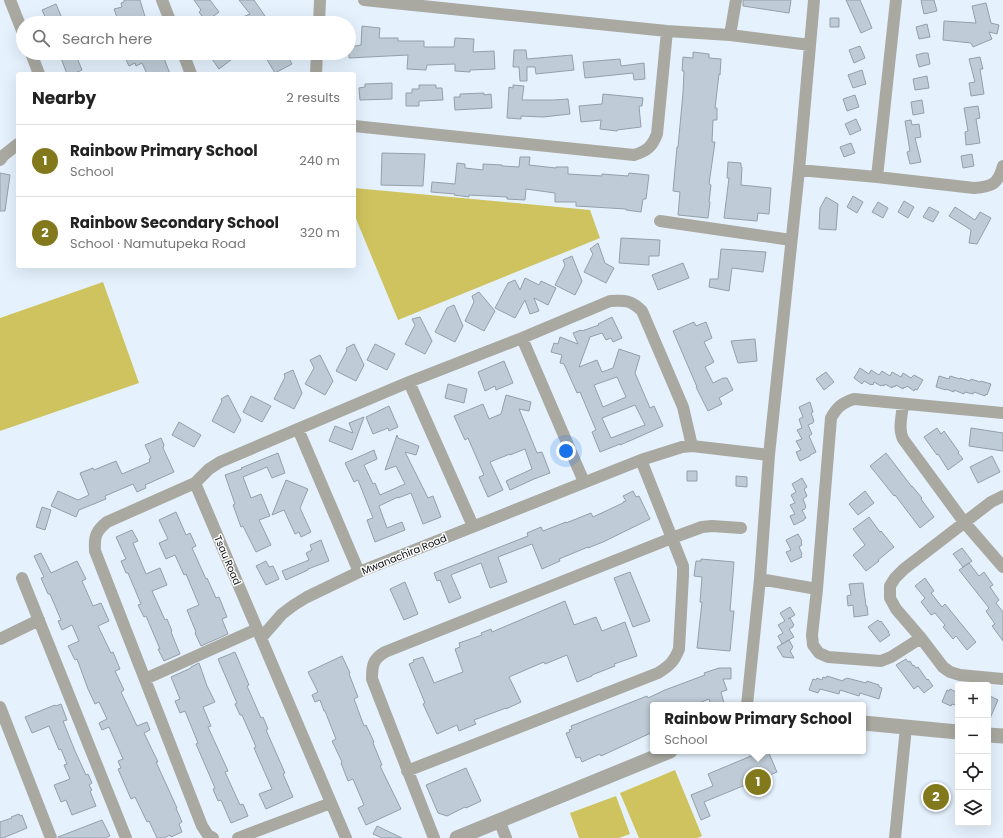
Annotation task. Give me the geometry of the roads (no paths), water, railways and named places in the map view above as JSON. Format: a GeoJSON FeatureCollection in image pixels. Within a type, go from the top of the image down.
{"type":"FeatureCollection","features":[{"type":"Feature","properties":{"kind":"street"},"geometry":{"type":"LineString","coordinates":[[10,0],[16,16]]}},
{"type":"Feature","properties":{"kind":"street"},"geometry":{"type":"LineString","coordinates":[[162,0],[168,16]]}},
{"type":"Feature","properties":{"kind":"street"},"geometry":{"type":"LineString","coordinates":[[319,16],[320,0]]}},
{"type":"Feature","properties":{"kind":"street"},"geometry":{"type":"LineString","coordinates":[[364,0],[389,1],[667,31],[730,35],[810,45]]}},
{"type":"Feature","properties":{"kind":"street"},"geometry":{"type":"LineString","coordinates":[[730,35],[736,0]]}},
{"type":"Feature","properties":{"kind":"street"},"geometry":{"type":"LineString","coordinates":[[747,702],[760,579],[769,455],[799,170],[814,0]]}},
{"type":"Feature","properties":{"kind":"street"},"geometry":{"type":"LineString","coordinates":[[877,177],[896,0]]}},
{"type":"Feature","properties":{"kind":"street"},"geometry":{"type":"LineString","coordinates":[[356,126],[634,155],[649,148],[654,142],[657,134],[667,31]]}},
{"type":"Feature","properties":{"kind":"street"},"geometry":{"type":"LineString","coordinates":[[34,60],[39,72]]}},
{"type":"Feature","properties":{"kind":"street"},"geometry":{"type":"LineString","coordinates":[[186,60],[190,72]]}},
{"type":"Feature","properties":{"kind":"street"},"geometry":{"type":"LineString","coordinates":[[316,72],[317,60]]}},
{"type":"Feature","properties":{"kind":"street"},"geometry":{"type":"LineString","coordinates":[[0,160],[16,146]]}},
{"type":"Feature","properties":{"kind":"street"},"geometry":{"type":"LineString","coordinates":[[799,170],[974,188],[986,187],[996,182],[1000,177],[1003,166]]}},
{"type":"Feature","properties":{"kind":"street"},"geometry":{"type":"LineString","coordinates":[[660,221],[791,240]]}},
{"type":"Feature","properties":{"kind":"street"},"geometry":{"type":"LineString","coordinates":[[212,838],[202,826],[95,551],[94,541],[96,534],[107,522],[194,483],[209,469],[220,462],[409,382],[522,338],[610,301],[622,300],[635,304],[642,311],[683,407],[692,446]]}},
{"type":"Feature","properties":{"kind":"street"},"geometry":{"type":"LineString","coordinates":[[522,338],[584,482]]}},
{"type":"Feature","properties":{"kind":"street"},"geometry":{"type":"LineString","coordinates":[[409,382],[473,526]]}},
{"type":"Feature","properties":{"kind":"street"},"geometry":{"type":"LineString","coordinates":[[921,638],[891,657],[881,661],[828,657],[819,653],[813,645],[812,635],[831,418],[837,407],[854,400],[1003,413]]}},
{"type":"Feature","properties":{"kind":"street"},"geometry":{"type":"LineString","coordinates":[[903,404],[900,428],[903,438],[964,522],[1003,567]]}},
{"type":"Feature","properties":{"kind":"street"},"geometry":{"type":"LineString","coordinates":[[298,429],[359,572]]}},
{"type":"Feature","properties":{"kind":"street","name":"Mwanachira Road"},"geometry":{"type":"LineString","coordinates":[[259,633],[294,605],[359,572],[641,460],[682,447],[692,446],[769,455]]}},
{"type":"Feature","properties":{"kind":"street"},"geometry":{"type":"LineString","coordinates":[[408,771],[658,672],[668,666],[676,658],[679,649],[683,566],[641,460]]}},
{"type":"Feature","properties":{"kind":"street","name":"Tsau Road"},"geometry":{"type":"LineString","coordinates":[[194,483],[259,633]]}},
{"type":"Feature","properties":{"kind":"street"},"geometry":{"type":"LineString","coordinates":[[1003,496],[991,502],[904,569],[894,578],[890,586],[890,598],[896,609],[943,667],[950,672],[960,675],[1003,679]]}},
{"type":"Feature","properties":{"kind":"street"},"geometry":{"type":"LineString","coordinates":[[434,838],[372,679],[372,669],[378,655],[702,527],[712,526],[741,528]]}},
{"type":"Feature","properties":{"kind":"street"},"geometry":{"type":"LineString","coordinates":[[22,578],[126,838]]}},
{"type":"Feature","properties":{"kind":"street"},"geometry":{"type":"LineString","coordinates":[[760,579],[817,589]]}},
{"type":"Feature","properties":{"kind":"street"},"geometry":{"type":"LineString","coordinates":[[0,639],[39,620]]}},
{"type":"Feature","properties":{"kind":"street"},"geometry":{"type":"LineString","coordinates":[[145,679],[259,633],[346,838]]}},
{"type":"Feature","properties":{"kind":"street"},"geometry":{"type":"LineString","coordinates":[[0,707],[51,838]]}},
{"type":"Feature","properties":{"kind":"street"},"geometry":{"type":"LineString","coordinates":[[866,723],[955,732]]}},
{"type":"Feature","properties":{"kind":"street"},"geometry":{"type":"LineString","coordinates":[[895,838],[906,727]]}},
{"type":"Feature","properties":{"kind":"street"},"geometry":{"type":"LineString","coordinates":[[991,734],[1003,736]]}},
{"type":"Feature","properties":{"kind":"street"},"geometry":{"type":"LineString","coordinates":[[457,838],[663,754]]}},
{"type":"Feature","properties":{"kind":"street"},"geometry":{"type":"LineString","coordinates":[[238,838],[331,803]]}},
{"type":"Feature","properties":{"kind":"street"},"geometry":{"type":"LineString","coordinates":[[499,820],[506,838]]}},
{"type":"Feature","properties":{"kind":"place","name":"Rainbow Primary School"},"geometry":{"type":"Point","coordinates":[758,782]}},
{"type":"Feature","properties":{"kind":"place","name":"Rainbow Secondary School"},"geometry":{"type":"Point","coordinates":[936,797]}}]}
